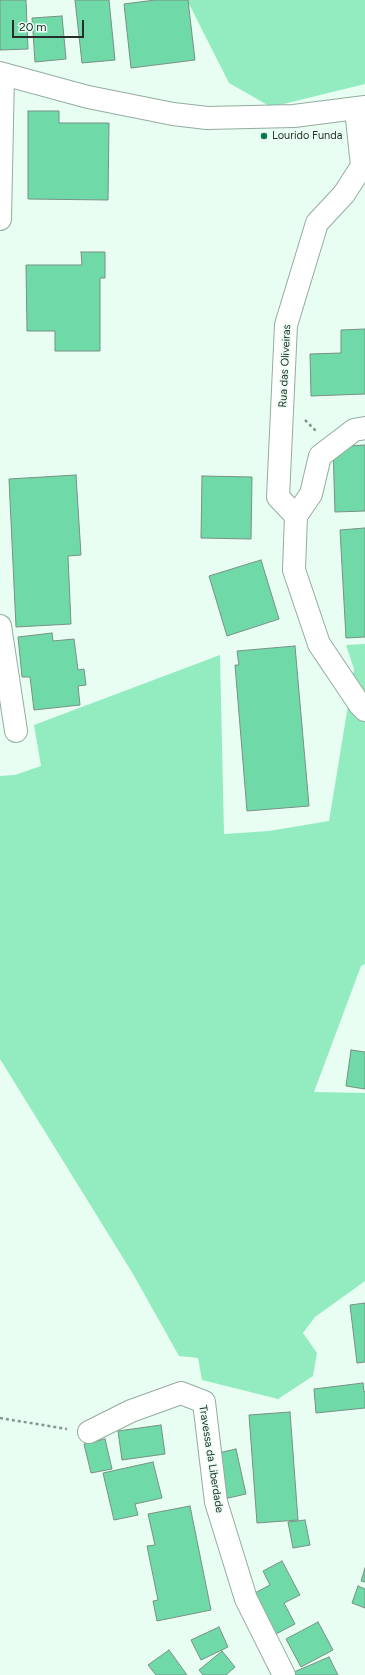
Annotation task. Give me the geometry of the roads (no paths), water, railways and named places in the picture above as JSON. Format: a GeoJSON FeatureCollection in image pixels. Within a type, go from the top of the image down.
{"type":"FeatureCollection","features":[{"type":"Feature","properties":{"kind":"street"},"geometry":{"type":"LineString","coordinates":[[0,218],[1,74],[88,97],[173,114],[207,118],[294,116],[360,108]]}},
{"type":"Feature","properties":{"kind":"street","name":"Rua das Oliveiras"},"geometry":{"type":"LineString","coordinates":[[296,516],[278,497],[286,325],[317,223],[344,194],[362,166],[360,108]]}},
{"type":"Feature","properties":{"kind":"street"},"geometry":{"type":"LineString","coordinates":[[365,428],[354,430],[320,456],[311,494],[296,516],[294,570],[319,644],[360,705],[365,710]]}},
{"type":"Feature","properties":{"kind":"street"},"geometry":{"type":"LineString","coordinates":[[0,626],[16,731]]}},
{"type":"Feature","properties":{"kind":"street","name":"Travessa da Liberdade"},"geometry":{"type":"LineString","coordinates":[[89,1432],[131,1411],[181,1393],[204,1402],[216,1502],[246,1599],[284,1675]]}},
{"type":"Feature","properties":{"kind":"place","name":"Lourido Funda"},"geometry":{"type":"Point","coordinates":[264,136]}}]}
